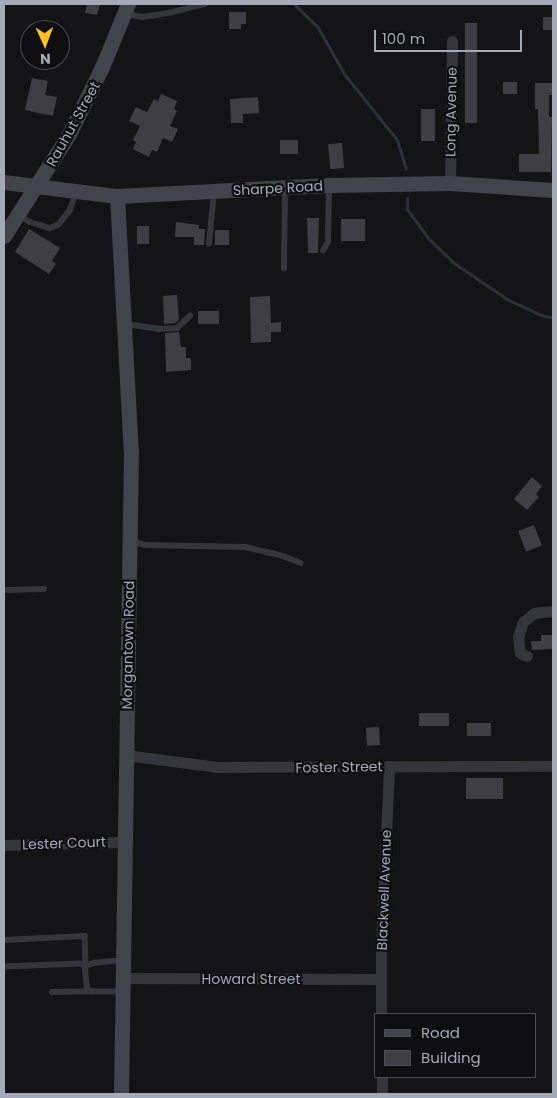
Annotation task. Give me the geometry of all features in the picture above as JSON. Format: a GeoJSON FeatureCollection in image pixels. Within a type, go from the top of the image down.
{"type":"FeatureCollection","features":[{"type":"Feature","properties":{"kind":"street","name":"Rauhut Street"},"geometry":{"type":"LineString","coordinates":[[4,236],[64,142],[91,91],[126,9]]}},
{"type":"Feature","properties":{"kind":"street","name":"Long Avenue"},"geometry":{"type":"LineString","coordinates":[[450,183],[452,41]]}},
{"type":"Feature","properties":{"kind":"street","name":"Sharpe Road"},"geometry":{"type":"LineString","coordinates":[[4,182],[117,196],[329,185],[450,183],[553,190]]}},
{"type":"Feature","properties":{"kind":"street","name":"Morgantown Road"},"geometry":{"type":"LineString","coordinates":[[117,196],[131,450],[121,985],[121,1094]]}},
{"type":"Feature","properties":{"kind":"street"},"geometry":{"type":"LineString","coordinates":[[527,656],[520,653],[518,637],[523,622],[534,612],[553,611]]}},
{"type":"Feature","properties":{"kind":"street","name":"Foster Street"},"geometry":{"type":"LineString","coordinates":[[126,755],[217,767],[553,766]]}},
{"type":"Feature","properties":{"kind":"street","name":"Blackwell Avenue"},"geometry":{"type":"LineString","coordinates":[[381,1013],[380,979],[389,766]]}},
{"type":"Feature","properties":{"kind":"street","name":"Lester Court"},"geometry":{"type":"LineString","coordinates":[[4,845],[124,842]]}},
{"type":"Feature","properties":{"kind":"street","name":"Howard Street"},"geometry":{"type":"LineString","coordinates":[[121,985],[380,979]]}},
{"type":"Feature","properties":{"kind":"street"},"geometry":{"type":"LineString","coordinates":[[382,1078],[382,1094]]}},
{"type":"Feature","properties":{"kind":"lane"},"geometry":{"type":"LineString","coordinates":[[126,9],[143,17],[205,4]]}},
{"type":"Feature","properties":{"kind":"lane"},"geometry":{"type":"LineString","coordinates":[[323,251],[328,242],[329,185]]}},
{"type":"Feature","properties":{"kind":"lane"},"geometry":{"type":"LineString","coordinates":[[284,269],[285,187]]}},
{"type":"Feature","properties":{"kind":"lane"},"geometry":{"type":"LineString","coordinates":[[18,214],[30,222],[50,228],[58,225],[70,210],[76,191]]}},
{"type":"Feature","properties":{"kind":"lane"},"geometry":{"type":"LineString","coordinates":[[209,244],[214,191]]}},
{"type":"Feature","properties":{"kind":"lane"},"geometry":{"type":"LineString","coordinates":[[125,324],[159,329],[177,328],[190,316]]}},
{"type":"Feature","properties":{"kind":"lane"},"geometry":{"type":"LineString","coordinates":[[130,541],[146,545],[245,547],[283,556],[301,563]]}},
{"type":"Feature","properties":{"kind":"lane"},"geometry":{"type":"LineString","coordinates":[[4,590],[44,588]]}},
{"type":"Feature","properties":{"kind":"lane"},"geometry":{"type":"LineString","coordinates":[[4,940],[85,936],[85,981],[90,991]]}},
{"type":"Feature","properties":{"kind":"lane"},"geometry":{"type":"LineString","coordinates":[[4,967],[80,964],[86,966],[122,960]]}},
{"type":"Feature","properties":{"kind":"lane"},"geometry":{"type":"LineString","coordinates":[[52,992],[90,991],[99,994],[121,985]]}},
{"type":"Feature","properties":{"kind":"building"},"geometry":{"type":"Polygon","coordinates":[[[87,4],[100,4],[97,15],[85,13],[87,4]]]}},
{"type":"Feature","properties":{"kind":"building"},"geometry":{"type":"Polygon","coordinates":[[[229,12],[246,12],[246,24],[241,24],[241,29],[229,29],[229,12]]]}},
{"type":"Feature","properties":{"kind":"building"},"geometry":{"type":"Polygon","coordinates":[[[543,17],[553,17],[553,30],[543,30],[543,17]]]}},
{"type":"Feature","properties":{"kind":"building"},"geometry":{"type":"Polygon","coordinates":[[[465,23],[477,23],[477,123],[465,123],[465,23]]]}},
{"type":"Feature","properties":{"kind":"building"},"geometry":{"type":"Polygon","coordinates":[[[32,78],[48,81],[45,95],[57,97],[53,116],[25,110],[32,78]]]}},
{"type":"Feature","properties":{"kind":"building"},"geometry":{"type":"Polygon","coordinates":[[[503,82],[517,82],[517,94],[503,94],[503,82]]]}},
{"type":"Feature","properties":{"kind":"building"},"geometry":{"type":"Polygon","coordinates":[[[535,83],[552,83],[552,95],[549,95],[549,117],[552,117],[551,172],[519,172],[519,154],[539,154],[538,109],[535,109],[535,83]]]}},
{"type":"Feature","properties":{"kind":"building"},"geometry":{"type":"Polygon","coordinates":[[[161,94],[177,101],[174,109],[177,111],[170,126],[178,129],[172,142],[163,138],[157,152],[152,150],[149,157],[133,149],[136,142],[133,140],[140,126],[129,121],[136,107],[147,112],[154,99],[158,101],[161,94]]]}},
{"type":"Feature","properties":{"kind":"building"},"geometry":{"type":"Polygon","coordinates":[[[258,97],[259,113],[243,114],[243,123],[231,123],[230,99],[258,97]]]}},
{"type":"Feature","properties":{"kind":"building"},"geometry":{"type":"Polygon","coordinates":[[[421,109],[435,109],[435,141],[421,141],[421,109]]]}},
{"type":"Feature","properties":{"kind":"building"},"geometry":{"type":"Polygon","coordinates":[[[280,140],[298,140],[298,154],[280,154],[280,140]]]}},
{"type":"Feature","properties":{"kind":"building"},"geometry":{"type":"Polygon","coordinates":[[[342,143],[344,168],[330,169],[328,144],[342,143]]]}},
{"type":"Feature","properties":{"kind":"building"},"geometry":{"type":"Polygon","coordinates":[[[307,218],[319,218],[318,253],[308,253],[307,218]]]}},
{"type":"Feature","properties":{"kind":"building"},"geometry":{"type":"Polygon","coordinates":[[[341,219],[365,219],[365,241],[341,241],[341,219]]]}},
{"type":"Feature","properties":{"kind":"building"},"geometry":{"type":"Polygon","coordinates":[[[176,222],[199,225],[199,229],[205,229],[204,245],[194,245],[194,237],[175,237],[176,222]]]}},
{"type":"Feature","properties":{"kind":"building"},"geometry":{"type":"Polygon","coordinates":[[[137,226],[149,226],[149,244],[137,244],[137,226]]]}},
{"type":"Feature","properties":{"kind":"building"},"geometry":{"type":"Polygon","coordinates":[[[29,229],[60,248],[52,261],[56,264],[49,274],[15,252],[29,229]]]}},
{"type":"Feature","properties":{"kind":"building"},"geometry":{"type":"Polygon","coordinates":[[[215,230],[229,230],[229,245],[215,245],[215,230]]]}},
{"type":"Feature","properties":{"kind":"building"},"geometry":{"type":"Polygon","coordinates":[[[177,295],[179,320],[175,323],[164,324],[163,296],[177,295]]]}},
{"type":"Feature","properties":{"kind":"building"},"geometry":{"type":"Polygon","coordinates":[[[270,296],[271,323],[281,322],[281,332],[271,332],[271,342],[251,343],[250,297],[270,296]]]}},
{"type":"Feature","properties":{"kind":"building"},"geometry":{"type":"Polygon","coordinates":[[[198,311],[219,311],[219,324],[198,324],[198,311]]]}},
{"type":"Feature","properties":{"kind":"building"},"geometry":{"type":"Polygon","coordinates":[[[179,332],[181,347],[186,347],[186,358],[191,358],[191,370],[166,372],[165,333],[179,332]]]}},
{"type":"Feature","properties":{"kind":"building"},"geometry":{"type":"Polygon","coordinates":[[[532,477],[542,486],[536,494],[539,497],[527,510],[514,499],[532,477]]]}},
{"type":"Feature","properties":{"kind":"building"},"geometry":{"type":"Polygon","coordinates":[[[534,525],[542,546],[526,552],[518,531],[534,525]]]}},
{"type":"Feature","properties":{"kind":"building"},"geometry":{"type":"Polygon","coordinates":[[[541,635],[553,635],[553,649],[532,650],[531,641],[541,641],[541,635]]]}},
{"type":"Feature","properties":{"kind":"building"},"geometry":{"type":"Polygon","coordinates":[[[419,713],[449,713],[449,726],[419,726],[419,713]]]}},
{"type":"Feature","properties":{"kind":"building"},"geometry":{"type":"Polygon","coordinates":[[[467,723],[491,723],[491,736],[467,736],[467,723]]]}},
{"type":"Feature","properties":{"kind":"building"},"geometry":{"type":"Polygon","coordinates":[[[379,727],[380,745],[367,746],[366,728],[379,727]]]}},
{"type":"Feature","properties":{"kind":"building"},"geometry":{"type":"Polygon","coordinates":[[[466,778],[503,778],[503,799],[466,799],[466,778]]]}},
{"type":"Feature","properties":{"kind":"waterway"},"geometry":{"type":"LineString","coordinates":[[295,5],[317,26],[345,75],[397,140],[406,169]]}},
{"type":"Feature","properties":{"kind":"waterway"},"geometry":{"type":"LineString","coordinates":[[407,198],[407,209],[427,237],[454,263],[507,299],[541,315],[553,318]]}}]}
